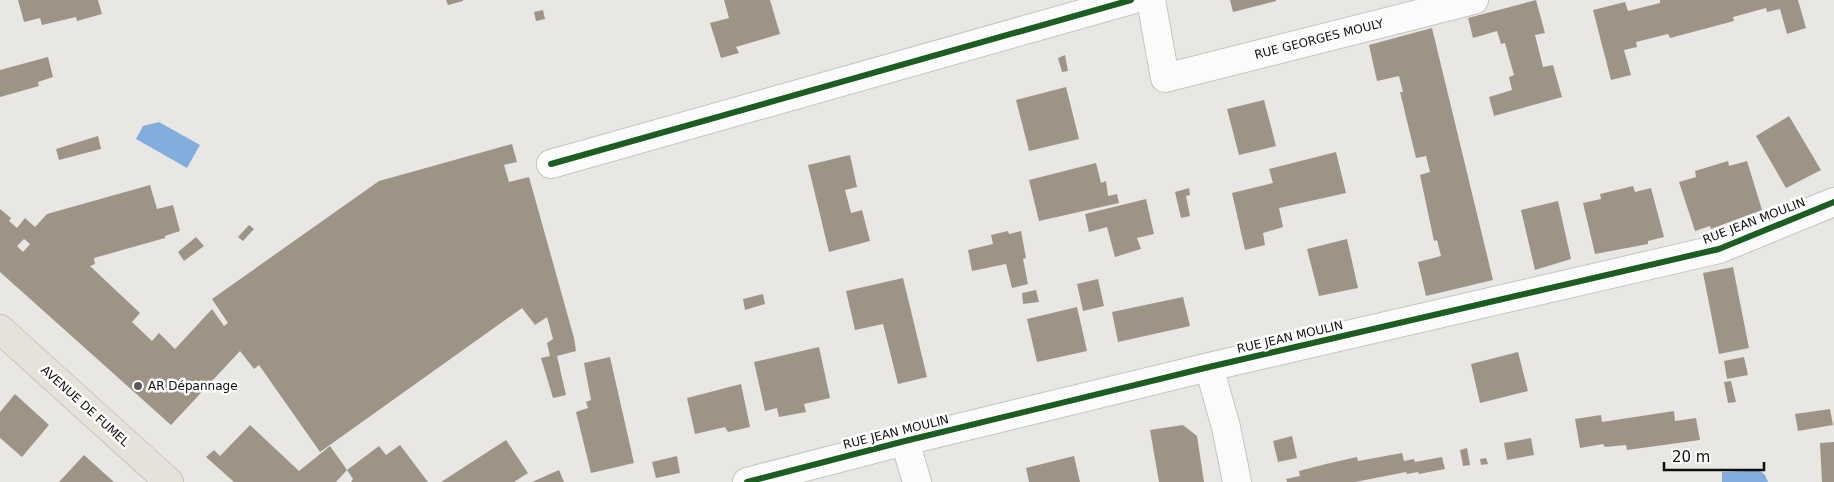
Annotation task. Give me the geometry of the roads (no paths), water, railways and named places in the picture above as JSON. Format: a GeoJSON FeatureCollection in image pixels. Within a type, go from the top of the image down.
{"type":"FeatureCollection","features":[{"type":"Feature","properties":{"kind":"main road","name":"AVENUE DE FUMEL"},"geometry":{"type":"LineString","coordinates":[[0,329],[170,482]]}},
{"type":"Feature","properties":{"kind":"street"},"geometry":{"type":"LineString","coordinates":[[552,164],[1131,0]]}},
{"type":"Feature","properties":{"kind":"street","name":"RUE GEORGES MOULY"},"geometry":{"type":"LineString","coordinates":[[1152,0],[1165,78],[1474,0]]}},
{"type":"Feature","properties":{"kind":"street","name":"RUE JEAN MOULIN"},"geometry":{"type":"LineString","coordinates":[[747,482],[905,441],[1209,367],[1720,249],[1834,202]]}},
{"type":"Feature","properties":{"kind":"street"},"geometry":{"type":"LineString","coordinates":[[1209,367],[1226,427],[1237,482]]}},
{"type":"Feature","properties":{"kind":"street"},"geometry":{"type":"LineString","coordinates":[[905,441],[917,482]]}},
{"type":"Feature","properties":{"kind":"water"},"geometry":{"type":"Polygon","coordinates":[[[159,122],[200,145],[187,168],[136,139],[143,126],[159,122]]]}},
{"type":"Feature","properties":{"kind":"water"},"geometry":{"type":"Polygon","coordinates":[[[1759,470],[1765,475],[1768,482],[1722,482],[1722,472],[1759,470]]]}},
{"type":"Feature","properties":{"kind":"place","name":"AR Dépannage"},"geometry":{"type":"Point","coordinates":[138,386]}}]}
